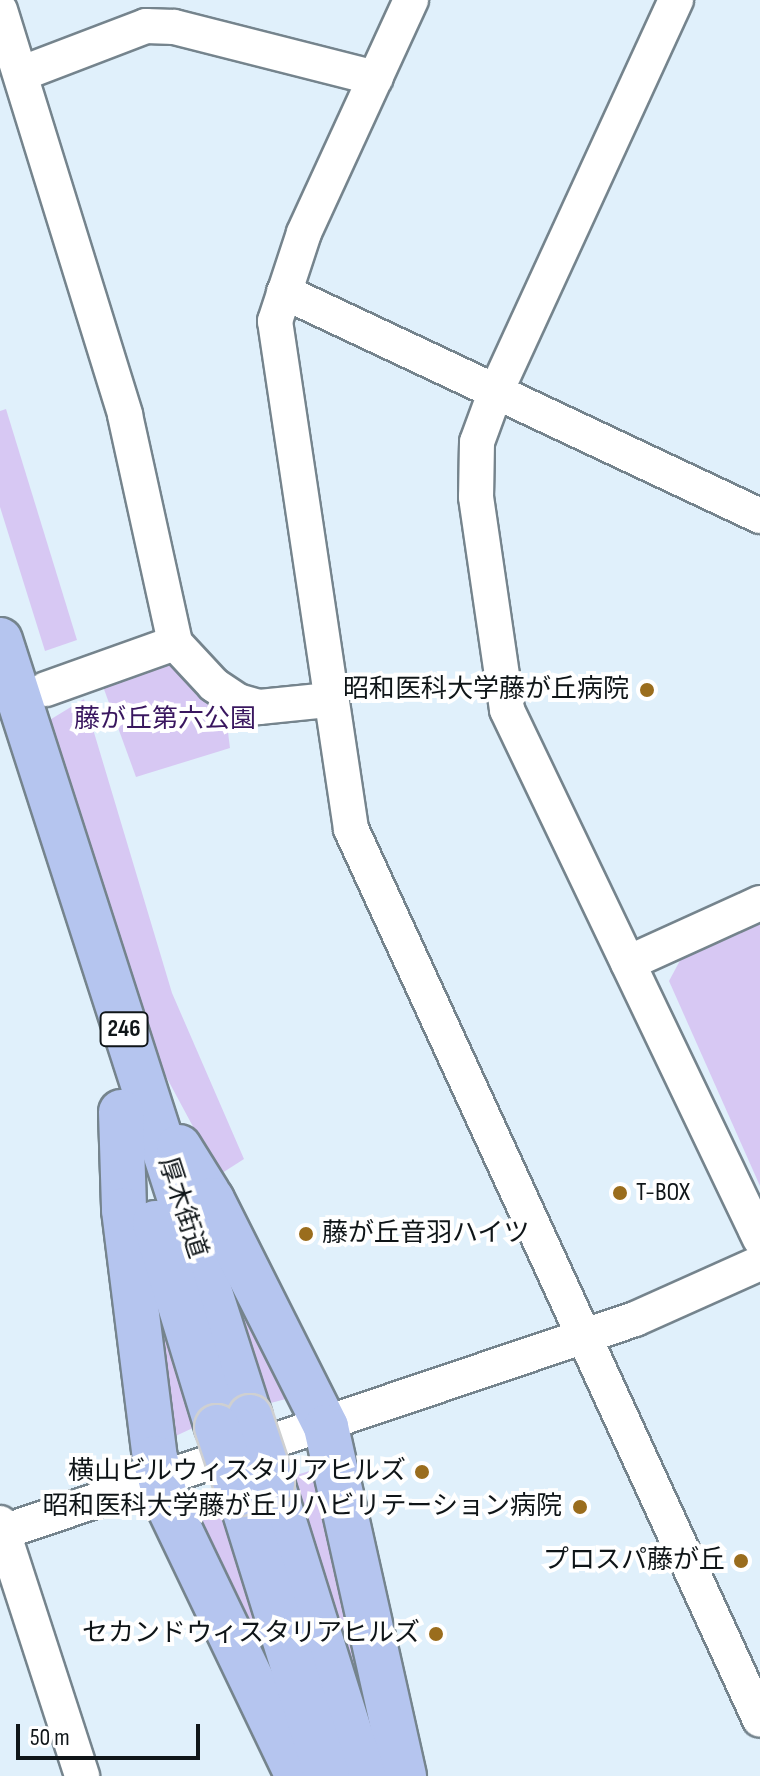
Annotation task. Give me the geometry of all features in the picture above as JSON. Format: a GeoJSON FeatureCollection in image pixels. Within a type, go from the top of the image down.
{"type":"FeatureCollection","features":[{"type":"Feature","properties":{"kind":"highway","name":"厚木街道"},"geometry":{"type":"LineString","coordinates":[[0,640],[132,1101],[233,1422],[363,1776]]}},
{"type":"Feature","properties":{"kind":"highway","name":"厚木街道"},"geometry":{"type":"LineString","coordinates":[[0,734],[132,1101]]}},
{"type":"Feature","properties":{"kind":"highway"},"geometry":{"type":"LineString","coordinates":[[132,1101],[212,1200],[326,1427],[404,1776]]}},
{"type":"Feature","properties":{"kind":"highway"},"geometry":{"type":"LineString","coordinates":[[132,1101],[124,1210],[161,1481],[298,1776]]}},
{"type":"Feature","properties":{"kind":"highway","name":"厚木街道"},"geometry":{"type":"LineString","coordinates":[[255,1488],[327,1776]]}},
{"type":"Feature","properties":{"kind":"street"},"geometry":{"type":"LineString","coordinates":[[411,0],[304,233],[275,321],[328,700],[351,829],[760,1720]]}},
{"type":"Feature","properties":{"kind":"street"},"geometry":{"type":"LineString","coordinates":[[676,0],[495,393],[477,442],[476,497],[507,710],[760,1239]]}},
{"type":"Feature","properties":{"kind":"street"},"geometry":{"type":"LineString","coordinates":[[0,10],[23,73],[125,415],[175,643],[214,685],[238,701],[259,707],[328,700]]}},
{"type":"Feature","properties":{"kind":"street"},"geometry":{"type":"LineString","coordinates":[[23,73],[146,26],[174,27],[376,78]]}},
{"type":"Feature","properties":{"kind":"street"},"geometry":{"type":"LineString","coordinates":[[284,292],[760,516]]}},
{"type":"Feature","properties":{"kind":"street"},"geometry":{"type":"LineString","coordinates":[[46,689],[175,643]]}},
{"type":"Feature","properties":{"kind":"street"},"geometry":{"type":"LineString","coordinates":[[628,963],[760,903]]}},
{"type":"Feature","properties":{"kind":"street"},"geometry":{"type":"LineString","coordinates":[[82,1776],[1,1529],[326,1427],[586,1337],[760,1263]]}},
{"type":"Feature","properties":{"kind":"green space"},"geometry":{"type":"Polygon","coordinates":[[[6,409],[77,640],[45,651],[0,507],[0,411],[6,409]]]}},
{"type":"Feature","properties":{"kind":"green space","name":"藤が丘第六公園"},"geometry":{"type":"Polygon","coordinates":[[[171,662],[224,699],[230,748],[136,777],[101,681],[171,662]]]}},
{"type":"Feature","properties":{"kind":"green space"},"geometry":{"type":"Polygon","coordinates":[[[84,699],[172,993],[244,1159],[219,1175],[154,1054],[48,721],[84,699]]]}},
{"type":"Feature","properties":{"kind":"green space"},"geometry":{"type":"Polygon","coordinates":[[[760,916],[760,1186],[669,981],[684,953],[760,916]]]}},
{"type":"Feature","properties":{"kind":"green space"},"geometry":{"type":"Polygon","coordinates":[[[209,1222],[297,1396],[267,1404],[209,1222]]]}},
{"type":"Feature","properties":{"kind":"green space"},"geometry":{"type":"Polygon","coordinates":[[[141,1250],[195,1427],[167,1440],[141,1250]]]}},
{"type":"Feature","properties":{"kind":"green space"},"geometry":{"type":"Polygon","coordinates":[[[329,1465],[385,1776],[290,1477],[329,1465]]]}},
{"type":"Feature","properties":{"kind":"green space"},"geometry":{"type":"Polygon","coordinates":[[[218,1504],[296,1745],[187,1516],[218,1504]]]}},
{"type":"Feature","properties":{"kind":"place","name":"昭和医科大学藤が丘病院"},"geometry":{"type":"Point","coordinates":[647,690]}},
{"type":"Feature","properties":{"kind":"place","name":"T-BOX"},"geometry":{"type":"Point","coordinates":[620,1193]}},
{"type":"Feature","properties":{"kind":"place","name":"藤が丘音羽ハイツ"},"geometry":{"type":"Point","coordinates":[306,1234]}},
{"type":"Feature","properties":{"kind":"place","name":"横山ビルウィスタリアヒルズ"},"geometry":{"type":"Point","coordinates":[422,1472]}},
{"type":"Feature","properties":{"kind":"place","name":"昭和医科大学藤が丘リハビリテーション病院"},"geometry":{"type":"Point","coordinates":[580,1507]}},
{"type":"Feature","properties":{"kind":"place","name":"プロスパ藤が丘"},"geometry":{"type":"Point","coordinates":[741,1561]}},
{"type":"Feature","properties":{"kind":"place","name":"セカンドウィスタリアヒルズ"},"geometry":{"type":"Point","coordinates":[436,1634]}}]}
